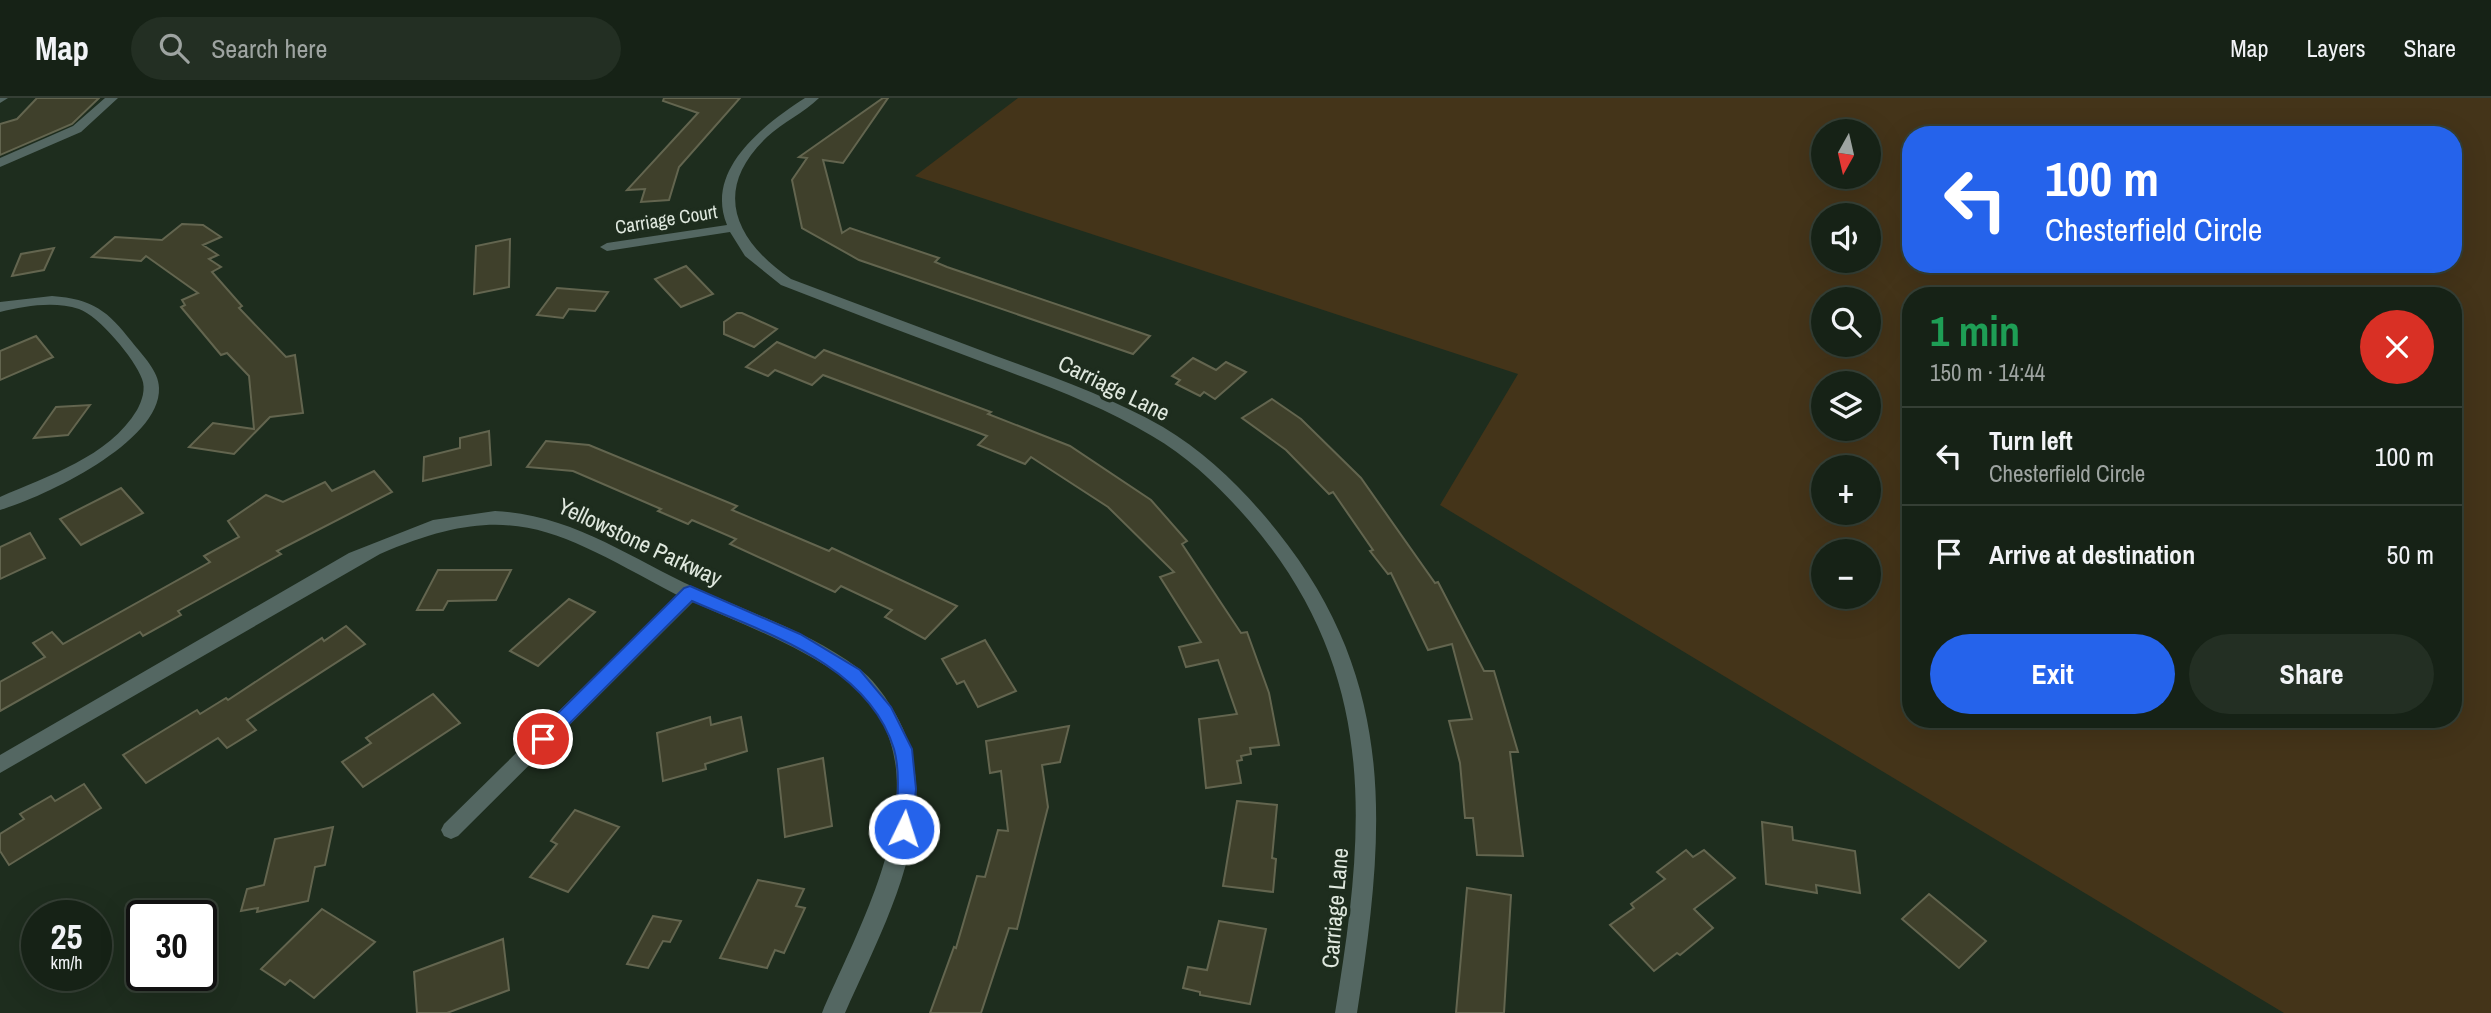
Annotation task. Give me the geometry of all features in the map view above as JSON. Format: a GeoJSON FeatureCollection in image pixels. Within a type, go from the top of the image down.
{"type":"FeatureCollection","features":[{"type":"Feature","properties":{"kind":"street"},"geometry":{"type":"LineString","coordinates":[[0,163],[77,129],[113,98]]}},
{"type":"Feature","properties":{"kind":"street"},"geometry":{"type":"LineString","coordinates":[[732,228],[728,203],[733,177],[743,159],[756,141],[779,121],[813,98]]}},
{"type":"Feature","properties":{"kind":"street","name":"Carriage Court"},"geometry":{"type":"LineString","coordinates":[[607,247],[732,228]]}},
{"type":"Feature","properties":{"kind":"street","name":"Carriage Lane"},"geometry":{"type":"LineString","coordinates":[[732,228],[757,261],[786,282],[1109,406],[1162,434],[1211,471],[1252,511],[1293,563],[1343,662],[1359,725],[1365,785],[1363,875],[1357,949],[1346,1013]]}},
{"type":"Feature","properties":{"kind":"street"},"geometry":{"type":"LineString","coordinates":[[0,307],[45,300],[67,301],[88,307],[103,316],[150,377],[152,393],[144,412],[114,444],[89,461],[0,504]]}},
{"type":"Feature","properties":{"kind":"street","name":"Yellowstone Parkway"},"geometry":{"type":"LineString","coordinates":[[0,765],[355,558],[404,535],[437,525],[514,518],[547,523],[690,593],[794,639],[854,675],[885,712],[903,749],[907,789],[904,829],[889,885],[833,1013]]}},
{"type":"Feature","properties":{"kind":"street"},"geometry":{"type":"LineString","coordinates":[[451,830],[690,593]]}},
{"type":"Feature","properties":{"kind":"shaded area"},"geometry":{"type":"Polygon","coordinates":[[[1018,98],[2491,98],[2491,1013],[2284,1013],[1440,505],[1518,374],[915,176],[1018,98]]]}},
{"type":"Feature","properties":{"kind":"building"},"geometry":{"type":"Polygon","coordinates":[[[37,98],[99,98],[72,124],[0,155],[0,124],[17,119],[37,98]]]}},
{"type":"Feature","properties":{"kind":"building"},"geometry":{"type":"Polygon","coordinates":[[[664,98],[740,98],[679,167],[669,200],[641,202],[645,189],[627,190],[698,113],[663,101],[664,98]]]}},
{"type":"Feature","properties":{"kind":"building"},"geometry":{"type":"Polygon","coordinates":[[[883,98],[888,98],[843,163],[823,160],[842,233],[850,228],[939,258],[935,262],[947,267],[1150,336],[1133,354],[859,260],[802,228],[792,180],[807,158],[799,157],[883,98]]]}},
{"type":"Feature","properties":{"kind":"building"},"geometry":{"type":"Polygon","coordinates":[[[182,224],[203,225],[221,237],[203,245],[218,255],[209,259],[221,267],[212,272],[242,306],[239,308],[286,357],[295,355],[303,413],[270,417],[234,454],[189,447],[213,423],[254,429],[249,376],[227,353],[221,355],[181,307],[185,305],[182,300],[198,293],[146,256],[141,261],[92,257],[115,237],[162,240],[182,224]]]}},
{"type":"Feature","properties":{"kind":"building"},"geometry":{"type":"Polygon","coordinates":[[[510,239],[509,287],[474,294],[476,246],[510,239]]]}},
{"type":"Feature","properties":{"kind":"building"},"geometry":{"type":"Polygon","coordinates":[[[54,248],[44,270],[12,276],[21,254],[54,248]]]}},
{"type":"Feature","properties":{"kind":"building"},"geometry":{"type":"Polygon","coordinates":[[[686,266],[713,294],[681,307],[655,279],[686,266]]]}},
{"type":"Feature","properties":{"kind":"building"},"geometry":{"type":"Polygon","coordinates":[[[557,288],[608,292],[595,311],[569,309],[563,318],[537,315],[557,288]]]}},
{"type":"Feature","properties":{"kind":"building"},"geometry":{"type":"Polygon","coordinates":[[[737,313],[777,329],[754,347],[724,334],[724,322],[737,313]]]}},
{"type":"Feature","properties":{"kind":"building"},"geometry":{"type":"Polygon","coordinates":[[[36,336],[53,357],[0,380],[0,351],[36,336]]]}},
{"type":"Feature","properties":{"kind":"building"},"geometry":{"type":"Polygon","coordinates":[[[777,342],[815,358],[824,350],[991,412],[988,414],[1070,446],[1151,500],[1187,541],[1182,544],[1241,633],[1247,632],[1269,693],[1279,745],[1250,748],[1251,754],[1241,756],[1242,760],[1237,761],[1241,783],[1206,788],[1199,719],[1237,714],[1218,660],[1186,667],[1179,647],[1201,642],[1160,577],[1174,572],[1108,507],[1031,457],[1025,464],[978,445],[987,436],[823,375],[812,385],[775,370],[768,376],[746,367],[777,342]]]}},
{"type":"Feature","properties":{"kind":"building"},"geometry":{"type":"Polygon","coordinates":[[[1193,358],[1216,370],[1226,362],[1246,372],[1215,399],[1204,392],[1200,396],[1176,384],[1180,380],[1172,376],[1193,358]]]}},
{"type":"Feature","properties":{"kind":"building"},"geometry":{"type":"Polygon","coordinates":[[[1272,399],[1301,419],[1361,478],[1435,583],[1438,582],[1484,671],[1494,671],[1518,752],[1510,752],[1523,856],[1477,855],[1473,818],[1465,818],[1460,763],[1449,721],[1472,719],[1452,644],[1428,650],[1391,573],[1388,574],[1370,551],[1373,550],[1333,492],[1329,494],[1286,450],[1242,418],[1272,399]]]}},
{"type":"Feature","properties":{"kind":"building"},"geometry":{"type":"Polygon","coordinates":[[[90,405],[68,435],[34,438],[56,407],[90,405]]]}},
{"type":"Feature","properties":{"kind":"building"},"geometry":{"type":"Polygon","coordinates":[[[489,431],[491,465],[423,481],[424,457],[460,448],[460,438],[489,431]]]}},
{"type":"Feature","properties":{"kind":"building"},"geometry":{"type":"Polygon","coordinates":[[[546,441],[589,445],[737,506],[732,510],[829,551],[832,548],[957,606],[925,639],[885,617],[892,610],[841,586],[835,592],[730,544],[736,539],[692,520],[688,524],[658,511],[661,509],[573,471],[527,467],[546,441]]]}},
{"type":"Feature","properties":{"kind":"building"},"geometry":{"type":"Polygon","coordinates":[[[374,471],[392,492],[277,551],[281,554],[178,611],[181,615],[143,636],[140,632],[0,711],[0,682],[45,657],[33,643],[52,632],[63,644],[210,562],[204,556],[239,537],[228,521],[266,495],[283,502],[325,482],[332,491],[374,471]]]}},
{"type":"Feature","properties":{"kind":"building"},"geometry":{"type":"Polygon","coordinates":[[[121,488],[143,513],[81,545],[60,519],[121,488]]]}},
{"type":"Feature","properties":{"kind":"building"},"geometry":{"type":"Polygon","coordinates":[[[30,533],[45,558],[0,579],[0,547],[30,533]]]}},
{"type":"Feature","properties":{"kind":"building"},"geometry":{"type":"Polygon","coordinates":[[[438,570],[511,570],[496,600],[448,601],[443,610],[417,610],[438,570]]]}},
{"type":"Feature","properties":{"kind":"building"},"geometry":{"type":"Polygon","coordinates":[[[569,599],[595,612],[538,666],[510,651],[569,599]]]}},
{"type":"Feature","properties":{"kind":"building"},"geometry":{"type":"Polygon","coordinates":[[[346,626],[365,644],[247,720],[256,730],[227,748],[218,738],[146,783],[123,755],[197,710],[200,714],[226,698],[228,700],[322,638],[324,641],[346,626]]]}},
{"type":"Feature","properties":{"kind":"building"},"geometry":{"type":"Polygon","coordinates":[[[985,640],[1016,691],[978,707],[964,681],[957,684],[942,659],[985,640]]]}},
{"type":"Feature","properties":{"kind":"building"},"geometry":{"type":"Polygon","coordinates":[[[433,694],[460,723],[363,787],[342,762],[371,743],[366,738],[433,694]]]}},
{"type":"Feature","properties":{"kind":"building"},"geometry":{"type":"Polygon","coordinates":[[[710,717],[711,725],[741,717],[747,751],[705,764],[706,769],[663,781],[657,733],[710,717]]]}},
{"type":"Feature","properties":{"kind":"building"},"geometry":{"type":"Polygon","coordinates":[[[1069,726],[1060,762],[1042,765],[1048,807],[1017,929],[1009,928],[981,1013],[930,1013],[954,947],[956,948],[977,876],[985,877],[998,830],[1008,831],[1001,771],[990,773],[986,741],[1069,726]]]}},
{"type":"Feature","properties":{"kind":"building"},"geometry":{"type":"Polygon","coordinates":[[[823,758],[832,826],[785,837],[778,769],[823,758]]]}},
{"type":"Feature","properties":{"kind":"building"},"geometry":{"type":"Polygon","coordinates":[[[84,784],[101,808],[9,865],[0,851],[0,834],[24,819],[20,814],[51,796],[55,801],[84,784]]]}},
{"type":"Feature","properties":{"kind":"building"},"geometry":{"type":"Polygon","coordinates":[[[1237,801],[1277,805],[1272,858],[1276,859],[1273,892],[1223,886],[1237,801]]]}},
{"type":"Feature","properties":{"kind":"building"},"geometry":{"type":"Polygon","coordinates":[[[575,810],[619,827],[568,892],[530,877],[557,844],[551,841],[575,810]]]}},
{"type":"Feature","properties":{"kind":"building"},"geometry":{"type":"Polygon","coordinates":[[[1762,822],[1792,827],[1793,840],[1855,851],[1860,893],[1816,885],[1817,893],[1766,884],[1762,822]]]}},
{"type":"Feature","properties":{"kind":"building"},"geometry":{"type":"Polygon","coordinates":[[[333,827],[325,865],[315,867],[308,901],[257,912],[258,908],[241,911],[247,889],[264,885],[275,839],[333,827]]]}},
{"type":"Feature","properties":{"kind":"building"},"geometry":{"type":"Polygon","coordinates":[[[1686,850],[1693,857],[1704,850],[1735,878],[1694,909],[1713,928],[1680,955],[1677,953],[1654,971],[1610,925],[1634,908],[1631,904],[1665,879],[1657,872],[1686,850]]]}},
{"type":"Feature","properties":{"kind":"building"},"geometry":{"type":"Polygon","coordinates":[[[758,880],[804,889],[796,906],[805,908],[784,953],[775,950],[767,968],[720,958],[758,880]]]}},
{"type":"Feature","properties":{"kind":"building"},"geometry":{"type":"Polygon","coordinates":[[[1467,888],[1511,895],[1504,1013],[1456,1013],[1467,888]]]}},
{"type":"Feature","properties":{"kind":"building"},"geometry":{"type":"Polygon","coordinates":[[[1929,894],[1986,941],[1959,968],[1902,919],[1929,894]]]}},
{"type":"Feature","properties":{"kind":"building"},"geometry":{"type":"Polygon","coordinates":[[[322,909],[375,942],[314,998],[290,980],[285,985],[261,969],[322,909]]]}},
{"type":"Feature","properties":{"kind":"building"},"geometry":{"type":"Polygon","coordinates":[[[653,916],[681,921],[670,942],[663,941],[648,968],[627,964],[653,916]]]}},
{"type":"Feature","properties":{"kind":"building"},"geometry":{"type":"Polygon","coordinates":[[[1219,921],[1266,929],[1250,1004],[1200,995],[1200,992],[1183,988],[1188,967],[1207,970],[1219,921]]]}},
{"type":"Feature","properties":{"kind":"building"},"geometry":{"type":"Polygon","coordinates":[[[503,939],[509,990],[447,1013],[417,1013],[414,972],[503,939]]]}},
{"type":"Feature","properties":{"kind":"route"},"geometry":{"type":"LineString","coordinates":[[543,739],[690,593],[794,639],[854,675],[885,712],[903,749],[907,789],[904,829]]}}]}
